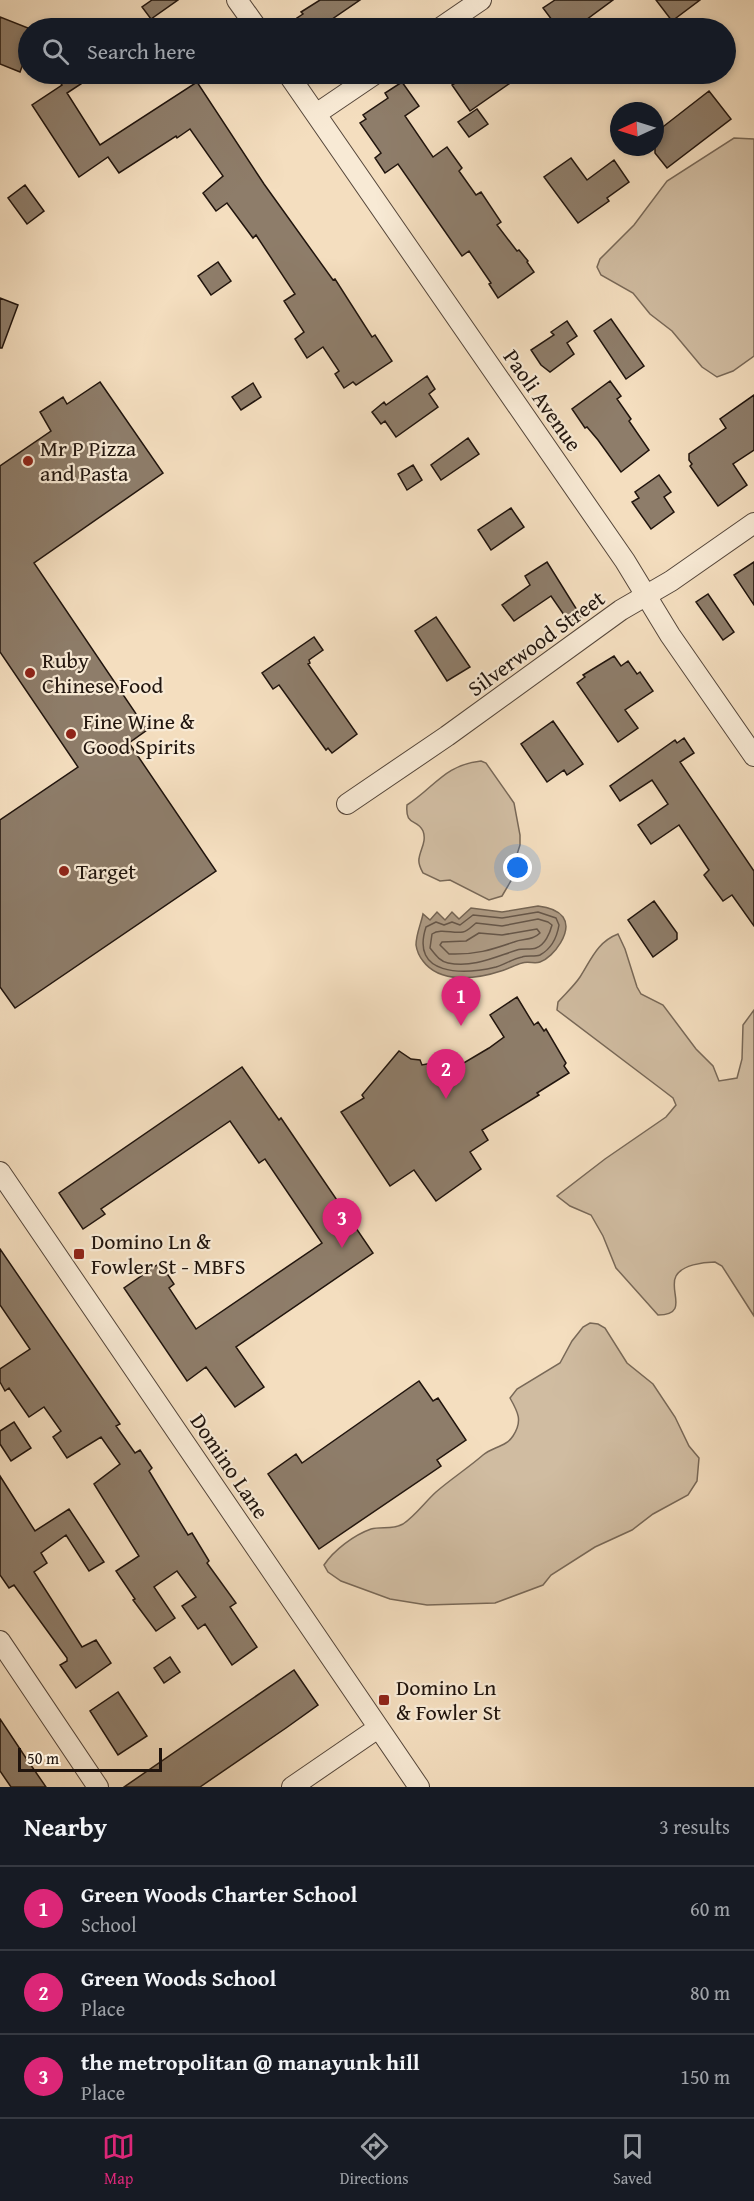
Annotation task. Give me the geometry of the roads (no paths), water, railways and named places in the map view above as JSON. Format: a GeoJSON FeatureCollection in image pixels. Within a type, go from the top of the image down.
{"type":"FeatureCollection","features":[{"type":"Feature","properties":{"kind":"street"},"geometry":{"type":"LineString","coordinates":[[237,0],[250,18]]}},
{"type":"Feature","properties":{"kind":"street"},"geometry":{"type":"LineString","coordinates":[[455,18],[481,0]]}},
{"type":"Feature","properties":{"kind":"street","name":"Paoli Avenue"},"geometry":{"type":"LineString","coordinates":[[295,84],[625,561],[670,634],[754,756]]}},
{"type":"Feature","properties":{"kind":"street"},"geometry":{"type":"LineString","coordinates":[[316,114],[360,84]]}},
{"type":"Feature","properties":{"kind":"street","name":"Silverwood Street"},"geometry":{"type":"LineString","coordinates":[[347,804],[447,736],[612,617],[671,581],[754,523]]}},
{"type":"Feature","properties":{"kind":"street","name":"Domino Lane"},"geometry":{"type":"LineString","coordinates":[[0,1172],[419,1787]]}},
{"type":"Feature","properties":{"kind":"street"},"geometry":{"type":"LineString","coordinates":[[0,1641],[98,1787]]}},
{"type":"Feature","properties":{"kind":"street"},"geometry":{"type":"LineString","coordinates":[[292,1787],[378,1728]]}},
{"type":"Feature","properties":{"kind":"water"},"geometry":{"type":"Polygon","coordinates":[[[538,906],[558,912],[563,917],[566,929],[556,949],[540,962],[527,962],[491,974],[459,978],[430,968],[418,952],[416,941],[423,914],[430,920],[437,912],[445,920],[452,912],[459,919],[471,908],[502,912],[538,906]]]}},
{"type":"Feature","properties":{"kind":"place","name":"Mr P Pizza and Pasta"},"geometry":{"type":"Point","coordinates":[28,461]}},
{"type":"Feature","properties":{"kind":"place","name":"Ruby Chinese Food"},"geometry":{"type":"Point","coordinates":[30,673]}},
{"type":"Feature","properties":{"kind":"place","name":"Fine Wine & Good Spirits"},"geometry":{"type":"Point","coordinates":[71,734]}},
{"type":"Feature","properties":{"kind":"place","name":"Target"},"geometry":{"type":"Point","coordinates":[64,871]}},
{"type":"Feature","properties":{"kind":"place","name":"Green Woods Charter School"},"geometry":{"type":"Point","coordinates":[461,1026]}},
{"type":"Feature","properties":{"kind":"place","name":"Green Woods School"},"geometry":{"type":"Point","coordinates":[446,1099]}},
{"type":"Feature","properties":{"kind":"place","name":"the metropolitan @ manayunk hill"},"geometry":{"type":"Point","coordinates":[342,1248]}},
{"type":"Feature","properties":{"kind":"place","name":"Domino Ln & Fowler St - MBFS"},"geometry":{"type":"Point","coordinates":[79,1254]}},
{"type":"Feature","properties":{"kind":"place","name":"Domino Ln & Fowler St"},"geometry":{"type":"Point","coordinates":[384,1700]}}]}
